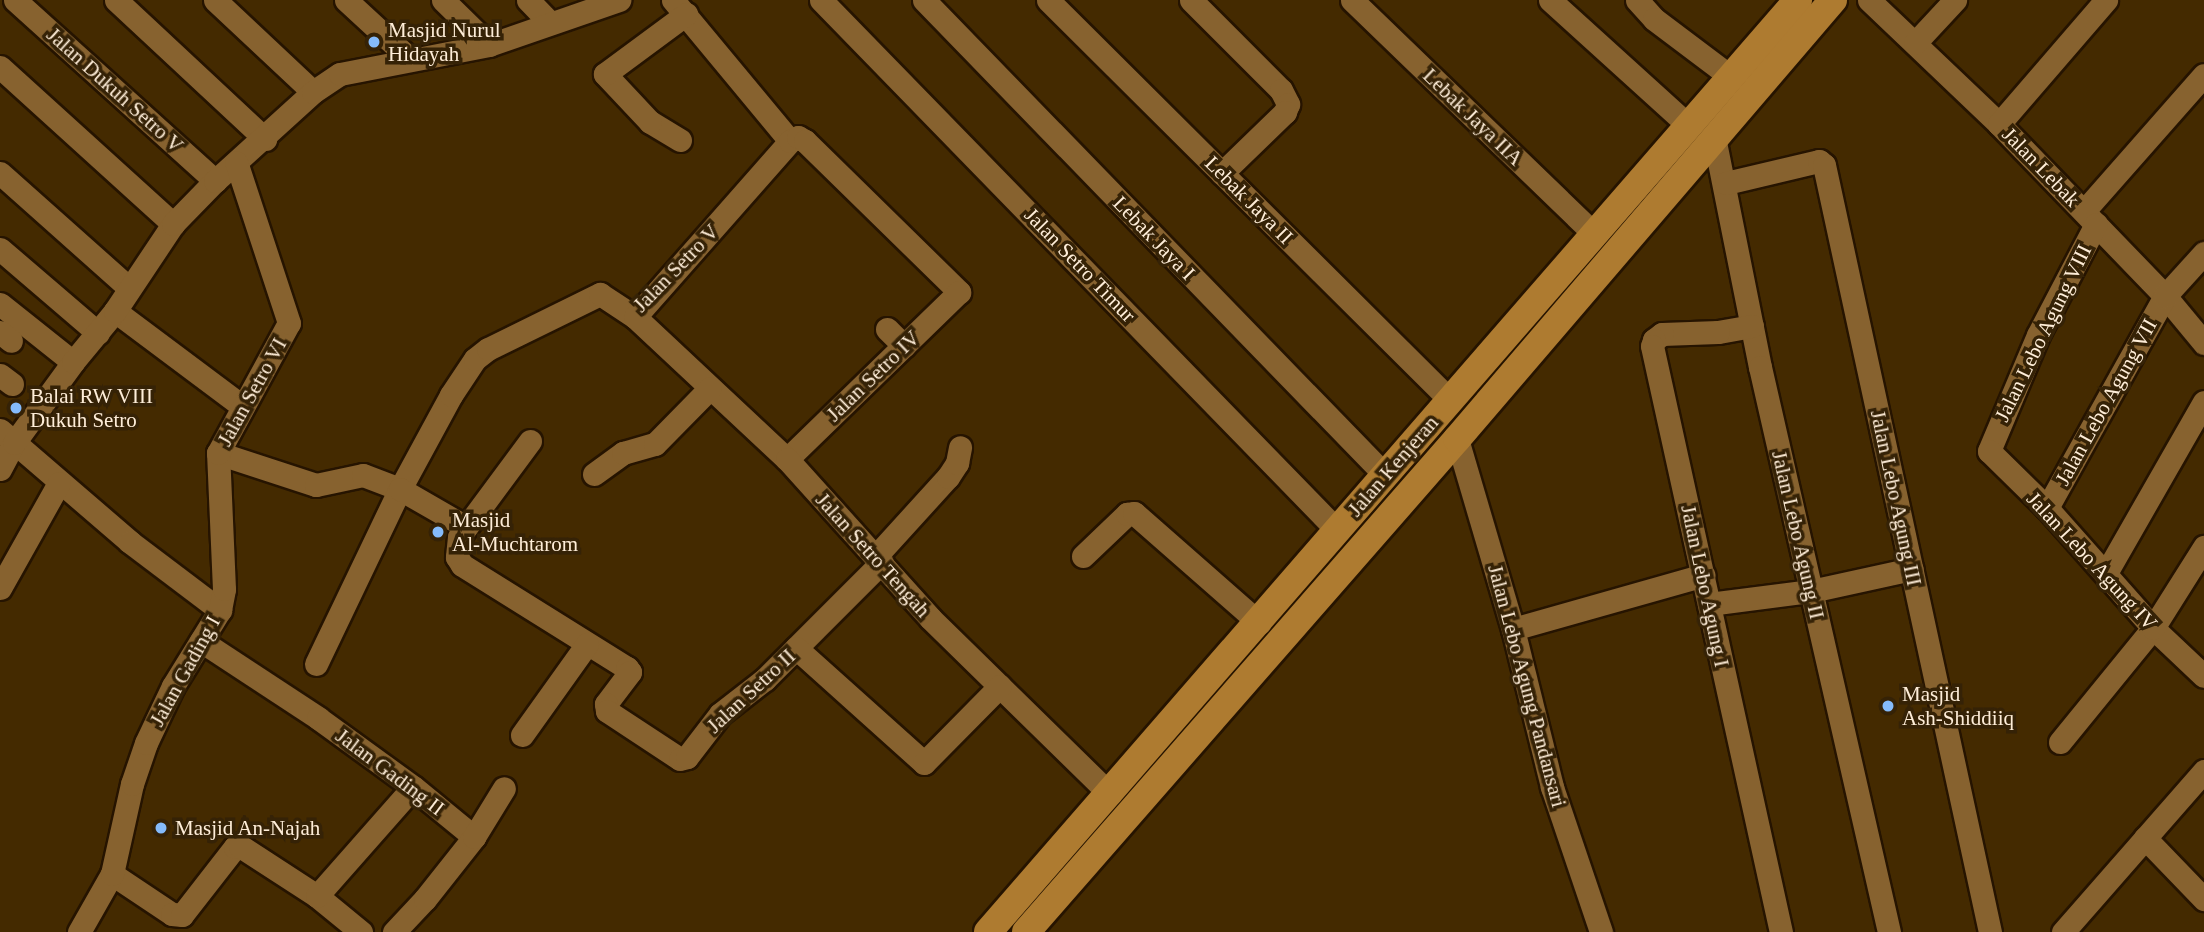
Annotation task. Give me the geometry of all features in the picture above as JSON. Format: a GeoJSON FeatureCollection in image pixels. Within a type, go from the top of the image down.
{"type":"FeatureCollection","features":[{"type":"Feature","properties":{"kind":"main road","name":"Jalan Kenjeran"},"geometry":{"type":"LineString","coordinates":[[1009,929],[1056,899],[1457,439],[1702,131],[1731,77],[1798,0]]}},
{"type":"Feature","properties":{"kind":"main road","name":"Jalan Kenjeran"},"geometry":{"type":"LineString","coordinates":[[1009,929],[1033,881],[1594,234],[1833,0]]}},
{"type":"Feature","properties":{"kind":"main road"},"geometry":{"type":"LineString","coordinates":[[1033,881],[1044,896],[1056,899]]}},
{"type":"Feature","properties":{"kind":"street","name":"Jalan Dukuh Setro V"},"geometry":{"type":"LineString","coordinates":[[15,0],[215,181]]}},
{"type":"Feature","properties":{"kind":"street"},"geometry":{"type":"LineString","coordinates":[[116,0],[265,139]]}},
{"type":"Feature","properties":{"kind":"street"},"geometry":{"type":"LineString","coordinates":[[215,0],[313,92]]}},
{"type":"Feature","properties":{"kind":"street"},"geometry":{"type":"LineString","coordinates":[[346,0],[411,59]]}},
{"type":"Feature","properties":{"kind":"street"},"geometry":{"type":"LineString","coordinates":[[443,0],[489,46]]}},
{"type":"Feature","properties":{"kind":"street"},"geometry":{"type":"LineString","coordinates":[[528,0],[550,23]]}},
{"type":"Feature","properties":{"kind":"street","name":"Jalan Setro Timur"},"geometry":{"type":"LineString","coordinates":[[821,0],[1338,531]]}},
{"type":"Feature","properties":{"kind":"street","name":"Lebak Jaya I"},"geometry":{"type":"LineString","coordinates":[[925,0],[1384,474]]}},
{"type":"Feature","properties":{"kind":"street","name":"Lebak Jaya II"},"geometry":{"type":"LineString","coordinates":[[1048,0],[1450,400]]}},
{"type":"Feature","properties":{"kind":"street"},"geometry":{"type":"LineString","coordinates":[[1191,0],[1280,90],[1288,104],[1285,112],[1222,173]]}},
{"type":"Feature","properties":{"kind":"street","name":"Lebak Jaya IIA"},"geometry":{"type":"LineString","coordinates":[[1352,0],[1594,234]]}},
{"type":"Feature","properties":{"kind":"street"},"geometry":{"type":"LineString","coordinates":[[1550,0],[1702,131]]}},
{"type":"Feature","properties":{"kind":"street"},"geometry":{"type":"LineString","coordinates":[[1637,0],[1654,19],[1731,77]]}},
{"type":"Feature","properties":{"kind":"street","name":"Jalan Lebak"},"geometry":{"type":"LineString","coordinates":[[1869,0],[2000,124],[2165,296],[2204,343]]}},
{"type":"Feature","properties":{"kind":"street"},"geometry":{"type":"LineString","coordinates":[[1915,43],[1955,0]]}},
{"type":"Feature","properties":{"kind":"street"},"geometry":{"type":"LineString","coordinates":[[2000,124],[2106,0]]}},
{"type":"Feature","properties":{"kind":"street"},"geometry":{"type":"LineString","coordinates":[[0,469],[7,437],[115,311],[128,287],[173,225],[215,181],[265,139],[313,92],[340,74],[489,46],[550,23],[577,6],[615,1]]}},
{"type":"Feature","properties":{"kind":"street"},"geometry":{"type":"LineString","coordinates":[[680,140],[650,122],[605,74],[679,7],[790,141]]}},
{"type":"Feature","properties":{"kind":"street"},"geometry":{"type":"LineString","coordinates":[[0,67],[173,225]]}},
{"type":"Feature","properties":{"kind":"street","name":"Jalan Lebo Agung VIII"},"geometry":{"type":"LineString","coordinates":[[1990,442],[2090,218],[2204,75]]}},
{"type":"Feature","properties":{"kind":"street","name":"Jalan Lebo Agung II"},"geometry":{"type":"LineString","coordinates":[[1702,131],[1726,183],[1752,326],[1889,932]]}},
{"type":"Feature","properties":{"kind":"street","name":"Jalan Setro IV"},"geometry":{"type":"LineString","coordinates":[[787,459],[959,293],[802,139],[794,137],[790,141]]}},
{"type":"Feature","properties":{"kind":"street","name":"Jalan Setro V"},"geometry":{"type":"LineString","coordinates":[[316,664],[400,489],[451,395],[482,353],[595,294],[635,317],[790,141]]}},
{"type":"Feature","properties":{"kind":"street","name":"Jalan Lebo Agung III"},"geometry":{"type":"LineString","coordinates":[[1726,183],[1819,161],[1824,164],[1990,932]]}},
{"type":"Feature","properties":{"kind":"street","name":"Jalan Setro VI"},"geometry":{"type":"LineString","coordinates":[[222,599],[218,453],[288,328],[289,319],[236,162]]}},
{"type":"Feature","properties":{"kind":"street"},"geometry":{"type":"LineString","coordinates":[[0,173],[128,287]]}},
{"type":"Feature","properties":{"kind":"street"},"geometry":{"type":"LineString","coordinates":[[0,249],[98,332]]}},
{"type":"Feature","properties":{"kind":"street","name":"Jalan Lebo Agung VII"},"geometry":{"type":"LineString","coordinates":[[2047,508],[2165,296],[2204,253]]}},
{"type":"Feature","properties":{"kind":"street"},"geometry":{"type":"LineString","coordinates":[[0,304],[73,362]]}},
{"type":"Feature","properties":{"kind":"street"},"geometry":{"type":"LineString","coordinates":[[115,311],[242,406]]}},
{"type":"Feature","properties":{"kind":"street","name":"Jalan Setro Tengah"},"geometry":{"type":"LineString","coordinates":[[635,317],[787,459],[930,618],[1110,793]]}},
{"type":"Feature","properties":{"kind":"street","name":"Jalan Lebo Agung I"},"geometry":{"type":"LineString","coordinates":[[1752,326],[1718,332],[1662,334],[1654,340],[1652,346],[1782,932]]}},
{"type":"Feature","properties":{"kind":"street"},"geometry":{"type":"LineString","coordinates":[[887,329],[904,346]]}},
{"type":"Feature","properties":{"kind":"street"},"geometry":{"type":"LineString","coordinates":[[594,474],[623,453],[655,444],[710,388]]}},
{"type":"Feature","properties":{"kind":"street"},"geometry":{"type":"LineString","coordinates":[[2106,573],[2204,402]]}},
{"type":"Feature","properties":{"kind":"street"},"geometry":{"type":"LineString","coordinates":[[7,437],[130,542],[222,599]]}},
{"type":"Feature","properties":{"kind":"street","name":"Jalan Lebo Agung Pandansari"},"geometry":{"type":"LineString","coordinates":[[1457,439],[1513,629],[1552,787],[1601,932]]}},
{"type":"Feature","properties":{"kind":"street","name":"Jalan Setro II"},"geometry":{"type":"LineString","coordinates":[[530,441],[466,527],[457,542],[457,557],[462,565],[535,608],[629,670],[606,704],[607,711],[682,760],[730,706],[796,648],[879,559],[948,477],[957,463],[960,447]]}},
{"type":"Feature","properties":{"kind":"street","name":"Jalan Lebo Agung IV"},"geometry":{"type":"LineString","coordinates":[[1990,442],[1991,454],[2047,508],[2153,628],[2204,676]]}},
{"type":"Feature","properties":{"kind":"street"},"geometry":{"type":"LineString","coordinates":[[218,453],[316,485],[363,475],[400,489],[466,527]]}},
{"type":"Feature","properties":{"kind":"street"},"geometry":{"type":"LineString","coordinates":[[0,588],[60,483]]}},
{"type":"Feature","properties":{"kind":"street"},"geometry":{"type":"LineString","coordinates":[[1083,556],[1127,514],[1134,513],[1259,622]]}},
{"type":"Feature","properties":{"kind":"street"},"geometry":{"type":"LineString","coordinates":[[2060,742],[2153,628],[2204,547]]}},
{"type":"Feature","properties":{"kind":"street"},"geometry":{"type":"LineString","coordinates":[[1709,604],[1811,592],[1912,569]]}},
{"type":"Feature","properties":{"kind":"street"},"geometry":{"type":"LineString","coordinates":[[1513,629],[1704,575]]}},
{"type":"Feature","properties":{"kind":"street","name":"Jalan Gading I"},"geometry":{"type":"LineString","coordinates":[[79,932],[112,874],[132,784],[146,743],[173,686],[201,641],[222,599]]}},
{"type":"Feature","properties":{"kind":"street","name":"Jalan Gading II"},"geometry":{"type":"LineString","coordinates":[[201,641],[317,718],[413,787],[474,837]]}},
{"type":"Feature","properties":{"kind":"street"},"geometry":{"type":"LineString","coordinates":[[522,734],[587,644]]}},
{"type":"Feature","properties":{"kind":"street"},"geometry":{"type":"LineString","coordinates":[[796,648],[924,762],[1000,686]]}},
{"type":"Feature","properties":{"kind":"street"},"geometry":{"type":"LineString","coordinates":[[2063,932],[2204,771]]}},
{"type":"Feature","properties":{"kind":"street"},"geometry":{"type":"LineString","coordinates":[[317,896],[413,787]]}},
{"type":"Feature","properties":{"kind":"street"},"geometry":{"type":"LineString","coordinates":[[394,932],[425,899],[474,837],[504,788]]}},
{"type":"Feature","properties":{"kind":"street"},"geometry":{"type":"LineString","coordinates":[[2145,838],[2204,900]]}},
{"type":"Feature","properties":{"kind":"street"},"geometry":{"type":"LineString","coordinates":[[112,874],[172,914],[182,915],[235,847],[240,846],[317,896],[361,932]]}},
{"type":"Feature","properties":{"kind":"place","name":"Masjid Nurul Hidayah"},"geometry":{"type":"Point","coordinates":[374,42]}},
{"type":"Feature","properties":{"kind":"place","name":"Balai RW VIII Dukuh Setro"},"geometry":{"type":"Point","coordinates":[16,408]}},
{"type":"Feature","properties":{"kind":"place","name":"Masjid Al-Muchtarom"},"geometry":{"type":"Point","coordinates":[438,532]}},
{"type":"Feature","properties":{"kind":"place","name":"Masjid Ash-Shiddiiq"},"geometry":{"type":"Point","coordinates":[1888,706]}},
{"type":"Feature","properties":{"kind":"place","name":"Masjid An-Najah"},"geometry":{"type":"Point","coordinates":[161,828]}}]}
